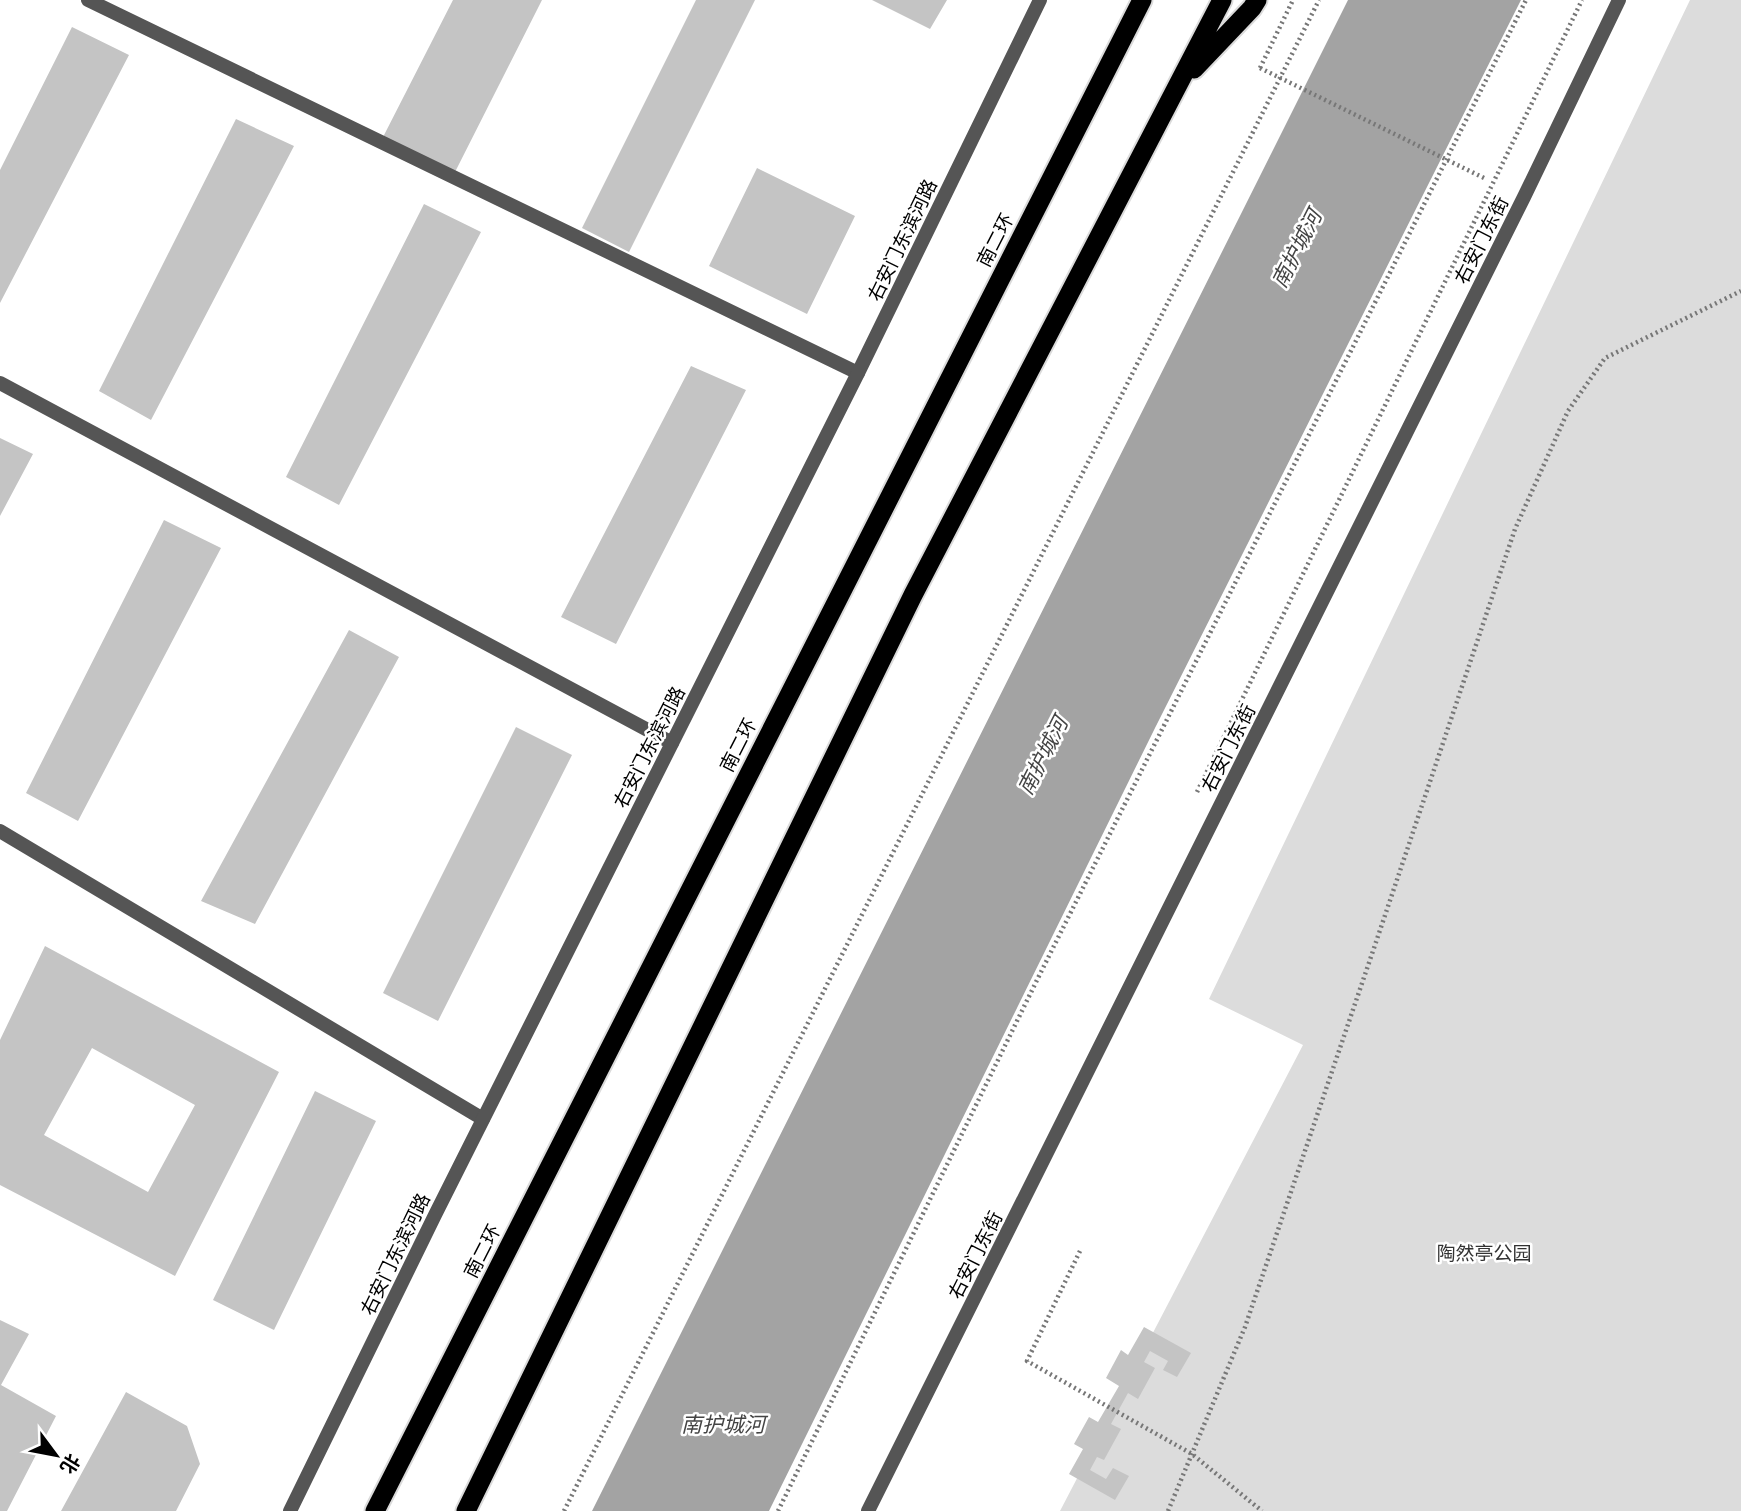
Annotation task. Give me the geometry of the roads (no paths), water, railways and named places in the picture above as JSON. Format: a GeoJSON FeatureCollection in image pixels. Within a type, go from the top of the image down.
{"type":"FeatureCollection","features":[{"type":"Feature","properties":{"kind":"highway","name":"南二环"},"geometry":{"type":"LineString","coordinates":[[376,1507],[1142,0]]}},
{"type":"Feature","properties":{"kind":"highway"},"geometry":{"type":"LineString","coordinates":[[466,1511],[913,595],[1222,0]]}},
{"type":"Feature","properties":{"kind":"highway"},"geometry":{"type":"LineString","coordinates":[[1179,85],[1252,9],[1257,0]]}},
{"type":"Feature","properties":{"kind":"street"},"geometry":{"type":"LineString","coordinates":[[89,0],[859,373]]}},
{"type":"Feature","properties":{"kind":"street","name":"右安门东滨河路"},"geometry":{"type":"LineString","coordinates":[[290,1511],[483,1119],[859,373],[1040,0]]}},
{"type":"Feature","properties":{"kind":"street","name":"右安门东街"},"geometry":{"type":"LineString","coordinates":[[868,1511],[1505,235],[1619,0]]}},
{"type":"Feature","properties":{"kind":"street"},"geometry":{"type":"LineString","coordinates":[[0,383],[672,743]]}},
{"type":"Feature","properties":{"kind":"street"},"geometry":{"type":"LineString","coordinates":[[0,831],[483,1119]]}},
{"type":"Feature","properties":{"kind":"water","name":"南护城河"},"geometry":{"type":"Polygon","coordinates":[[[1348,0],[1521,0],[1155,728],[769,1511],[592,1511],[1348,0]]]}},
{"type":"Feature","properties":{"kind":"park label","name":"陶然亭公园"},"geometry":{"type":"Point","coordinates":[1484,1253]}}]}
